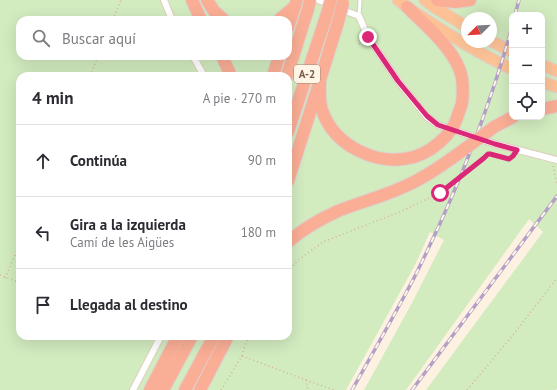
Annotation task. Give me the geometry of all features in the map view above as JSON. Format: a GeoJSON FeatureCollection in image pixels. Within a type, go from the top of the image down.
{"type":"FeatureCollection","features":[{"type":"Feature","properties":{"kind":"highway"},"geometry":{"type":"LineString","coordinates":[[192,0],[200,16]]}},
{"type":"Feature","properties":{"kind":"highway"},"geometry":{"type":"LineString","coordinates":[[208,0],[214,11],[220,16]]}},
{"type":"Feature","properties":{"kind":"highway","name":"A-2"},"geometry":{"type":"LineString","coordinates":[[292,120],[331,0]]}},
{"type":"Feature","properties":{"kind":"highway"},"geometry":{"type":"LineString","coordinates":[[425,0],[461,23]]}},
{"type":"Feature","properties":{"kind":"highway"},"geometry":{"type":"LineString","coordinates":[[437,0],[455,2],[470,0]]}},
{"type":"Feature","properties":{"kind":"highway"},"geometry":{"type":"LineString","coordinates":[[292,169],[344,2]]}},
{"type":"Feature","properties":{"kind":"highway"},"geometry":{"type":"LineString","coordinates":[[283,16],[295,4]]}},
{"type":"Feature","properties":{"kind":"highway"},"geometry":{"type":"LineString","coordinates":[[291,16],[295,4]]}},
{"type":"Feature","properties":{"kind":"highway","name":"A-2"},"geometry":{"type":"LineString","coordinates":[[292,60],[309,4]]}},
{"type":"Feature","properties":{"kind":"highway"},"geometry":{"type":"LineString","coordinates":[[320,82],[321,108],[327,122],[335,134],[360,152],[388,159],[401,159],[428,151],[440,143],[454,125],[462,105],[462,78],[458,66],[450,53],[435,35],[402,4]]}},
{"type":"Feature","properties":{"kind":"highway"},"geometry":{"type":"LineString","coordinates":[[402,4],[474,49],[509,68]]}},
{"type":"Feature","properties":{"kind":"highway"},"geometry":{"type":"LineString","coordinates":[[497,44],[509,50]]}},
{"type":"Feature","properties":{"kind":"highway"},"geometry":{"type":"LineString","coordinates":[[224,60],[229,72]]}},
{"type":"Feature","properties":{"kind":"highway"},"geometry":{"type":"LineString","coordinates":[[274,72],[278,60]]}},
{"type":"Feature","properties":{"kind":"highway","name":"A-2"},"geometry":{"type":"LineString","coordinates":[[288,72],[292,60]]}},
{"type":"Feature","properties":{"kind":"highway"},"geometry":{"type":"LineString","coordinates":[[545,66],[557,71]]}},
{"type":"Feature","properties":{"kind":"highway"},"geometry":{"type":"LineString","coordinates":[[545,83],[557,87]]}},
{"type":"Feature","properties":{"kind":"highway"},"geometry":{"type":"LineString","coordinates":[[545,108],[557,106]]}},
{"type":"Feature","properties":{"kind":"highway"},"geometry":{"type":"LineString","coordinates":[[292,239],[313,224],[330,215],[419,180],[494,127],[509,119]]}},
{"type":"Feature","properties":{"kind":"highway"},"geometry":{"type":"LineString","coordinates":[[150,390],[176,340]]}},
{"type":"Feature","properties":{"kind":"highway"},"geometry":{"type":"LineString","coordinates":[[163,390],[190,340]]}},
{"type":"Feature","properties":{"kind":"highway"},"geometry":{"type":"LineString","coordinates":[[185,390],[212,340]]}},
{"type":"Feature","properties":{"kind":"highway"},"geometry":{"type":"LineString","coordinates":[[200,390],[226,340]]}},
{"type":"Feature","properties":{"kind":"street"},"geometry":{"type":"LineString","coordinates":[[164,0],[170,16]]}},
{"type":"Feature","properties":{"kind":"street"},"geometry":{"type":"LineString","coordinates":[[318,0],[359,16],[368,37],[398,81],[427,116],[438,125],[495,144],[555,159]]}},
{"type":"Feature","properties":{"kind":"street"},"geometry":{"type":"LineString","coordinates":[[195,60],[202,72]]}},
{"type":"Feature","properties":{"kind":"street"},"geometry":{"type":"LineString","coordinates":[[133,390],[159,340]]}},
{"type":"Feature","properties":{"kind":"lane"},"geometry":{"type":"LineString","coordinates":[[359,16],[360,0]]}},
{"type":"Feature","properties":{"kind":"path"},"geometry":{"type":"LineString","coordinates":[[115,16],[121,0]]}},
{"type":"Feature","properties":{"kind":"path"},"geometry":{"type":"LineString","coordinates":[[92,72],[96,60]]}},
{"type":"Feature","properties":{"kind":"path"},"geometry":{"type":"LineString","coordinates":[[292,267],[297,261],[323,242],[402,211],[440,193],[488,154],[509,159],[517,150]]}},
{"type":"Feature","properties":{"kind":"path"},"geometry":{"type":"LineString","coordinates":[[555,159],[557,185]]}},
{"type":"Feature","properties":{"kind":"path"},"geometry":{"type":"LineString","coordinates":[[5,278],[16,253]]}},
{"type":"Feature","properties":{"kind":"path"},"geometry":{"type":"LineString","coordinates":[[0,275],[16,282]]}},
{"type":"Feature","properties":{"kind":"path"},"geometry":{"type":"LineString","coordinates":[[466,390],[513,335],[557,278]]}},
{"type":"Feature","properties":{"kind":"path"},"geometry":{"type":"LineString","coordinates":[[221,390],[242,356],[247,340]]}},
{"type":"Feature","properties":{"kind":"path"},"geometry":{"type":"LineString","coordinates":[[242,356],[334,390]]}},
{"type":"Feature","properties":{"kind":"path"},"geometry":{"type":"LineString","coordinates":[[306,380],[308,390]]}},
{"type":"Feature","properties":{"kind":"green space"},"geometry":{"type":"Polygon","coordinates":[[[0,0],[557,0],[557,389],[426,390],[543,232],[529,219],[406,390],[364,390],[412,303],[444,240],[430,232],[415,265],[346,390],[0,390],[0,0]]]}},
{"type":"Feature","properties":{"kind":"railway"},"geometry":{"type":"LineString","coordinates":[[516,12],[519,0]]}},
{"type":"Feature","properties":{"kind":"railway"},"geometry":{"type":"LineString","coordinates":[[352,390],[414,278],[443,217],[481,123],[509,38]]}},
{"type":"Feature","properties":{"kind":"railway"},"geometry":{"type":"LineString","coordinates":[[412,390],[557,196]]}},
{"type":"Feature","properties":{"kind":"route"},"geometry":{"type":"LineString","coordinates":[[368,37],[398,81],[427,116],[438,125],[517,150],[509,159],[488,154],[440,193]]}}]}
